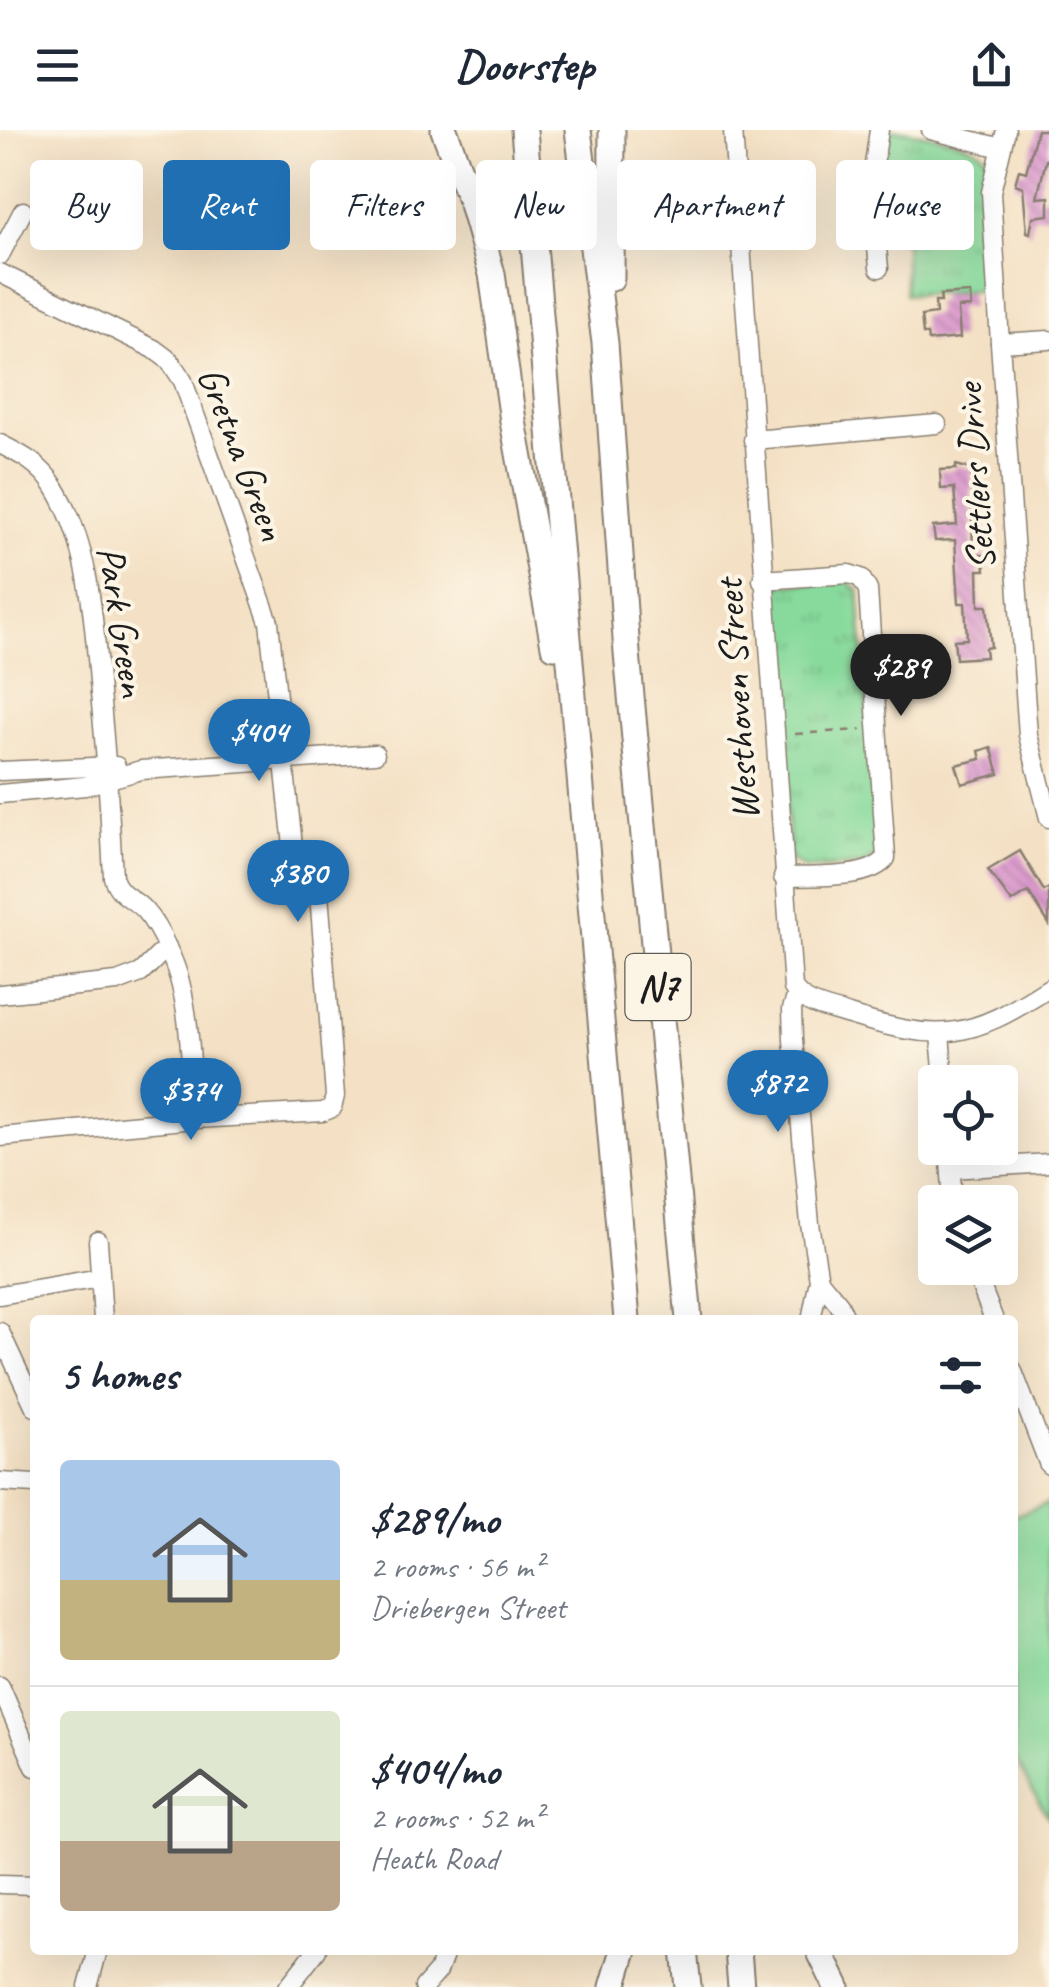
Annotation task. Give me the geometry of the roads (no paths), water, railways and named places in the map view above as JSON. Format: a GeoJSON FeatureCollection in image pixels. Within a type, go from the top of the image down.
{"type":"FeatureCollection","features":[{"type":"Feature","properties":{"kind":"highway"},"geometry":{"type":"LineString","coordinates":[[444,130],[472,204],[492,274],[516,440],[582,798]]}},
{"type":"Feature","properties":{"kind":"highway","name":"N7"},"geometry":{"type":"LineString","coordinates":[[524,130],[622,1314]]}},
{"type":"Feature","properties":{"kind":"highway","name":"N7"},"geometry":{"type":"LineString","coordinates":[[578,130],[605,342],[627,654],[689,1315]]}},
{"type":"Feature","properties":{"kind":"highway"},"geometry":{"type":"LineString","coordinates":[[605,342],[612,130]]}},
{"type":"Feature","properties":{"kind":"highway"},"geometry":{"type":"LineString","coordinates":[[613,1987],[623,1955]]}},
{"type":"Feature","properties":{"kind":"highway"},"geometry":{"type":"LineString","coordinates":[[685,1955],[688,1987]]}},
{"type":"Feature","properties":{"kind":"highway"},"geometry":{"type":"LineString","coordinates":[[738,1955],[741,1987]]}},
{"type":"Feature","properties":{"kind":"highway"},"geometry":{"type":"LineString","coordinates":[[821,1955],[837,1987]]}},
{"type":"Feature","properties":{"kind":"street","name":"Westhoven Street"},"geometry":{"type":"LineString","coordinates":[[733,130],[791,981],[797,994],[792,1009],[793,1040],[819,1280]]}},
{"type":"Feature","properties":{"kind":"street"},"geometry":{"type":"LineString","coordinates":[[878,268],[871,186],[879,130]]}},
{"type":"Feature","properties":{"kind":"street"},"geometry":{"type":"LineString","coordinates":[[930,130],[1004,139]]}},
{"type":"Feature","properties":{"kind":"street","name":"Settlers Drive"},"geometry":{"type":"LineString","coordinates":[[1004,139],[991,192],[1000,343],[1027,724],[1049,818]]}},
{"type":"Feature","properties":{"kind":"street"},"geometry":{"type":"LineString","coordinates":[[0,255],[22,211]]}},
{"type":"Feature","properties":{"kind":"street","name":"Gretna Green"},"geometry":{"type":"LineString","coordinates":[[0,273],[154,349],[170,361],[183,381],[269,622],[292,846],[319,894],[334,1104],[323,1112],[195,1119]]}},
{"type":"Feature","properties":{"kind":"street"},"geometry":{"type":"LineString","coordinates":[[1000,343],[1049,340]]}},
{"type":"Feature","properties":{"kind":"street"},"geometry":{"type":"LineString","coordinates":[[753,440],[937,424]]}},
{"type":"Feature","properties":{"kind":"street","name":"Park Green"},"geometry":{"type":"LineString","coordinates":[[0,444],[29,459],[54,486],[82,560],[93,610],[116,886],[142,907],[167,947],[182,989],[195,1119]]}},
{"type":"Feature","properties":{"kind":"street"},"geometry":{"type":"LineString","coordinates":[[762,580],[849,574],[866,583],[878,729],[887,852],[884,862],[861,872],[784,877]]}},
{"type":"Feature","properties":{"kind":"street"},"geometry":{"type":"LineString","coordinates":[[0,771],[108,773],[375,754]]}},
{"type":"Feature","properties":{"kind":"street"},"geometry":{"type":"LineString","coordinates":[[0,794],[69,788],[108,773]]}},
{"type":"Feature","properties":{"kind":"street"},"geometry":{"type":"LineString","coordinates":[[0,994],[118,982],[142,972],[167,947]]}},
{"type":"Feature","properties":{"kind":"street"},"geometry":{"type":"LineString","coordinates":[[797,994],[809,1002],[880,1024],[940,1034],[990,1024],[1049,988]]}},
{"type":"Feature","properties":{"kind":"street"},"geometry":{"type":"LineString","coordinates":[[940,1034],[943,1065]]}},
{"type":"Feature","properties":{"kind":"street"},"geometry":{"type":"LineString","coordinates":[[0,1137],[195,1119]]}},
{"type":"Feature","properties":{"kind":"street"},"geometry":{"type":"LineString","coordinates":[[951,1170],[1049,1163]]}},
{"type":"Feature","properties":{"kind":"street"},"geometry":{"type":"LineString","coordinates":[[951,1165],[952,1185]]}},
{"type":"Feature","properties":{"kind":"street"},"geometry":{"type":"LineString","coordinates":[[98,1242],[104,1315]]}},
{"type":"Feature","properties":{"kind":"street"},"geometry":{"type":"LineString","coordinates":[[0,1295],[100,1278]]}},
{"type":"Feature","properties":{"kind":"street"},"geometry":{"type":"LineString","coordinates":[[812,1315],[819,1280]]}},
{"type":"Feature","properties":{"kind":"street"},"geometry":{"type":"LineString","coordinates":[[819,1280],[840,1304],[844,1315]]}},
{"type":"Feature","properties":{"kind":"street"},"geometry":{"type":"LineString","coordinates":[[981,1285],[992,1315]]}},
{"type":"Feature","properties":{"kind":"street"},"geometry":{"type":"LineString","coordinates":[[0,1332],[30,1396]]}},
{"type":"Feature","properties":{"kind":"street"},"geometry":{"type":"LineString","coordinates":[[1018,1385],[1049,1465]]}},
{"type":"Feature","properties":{"kind":"street"},"geometry":{"type":"LineString","coordinates":[[0,1482],[30,1484]]}},
{"type":"Feature","properties":{"kind":"street"},"geometry":{"type":"LineString","coordinates":[[0,1686],[30,1755]]}},
{"type":"Feature","properties":{"kind":"street"},"geometry":{"type":"LineString","coordinates":[[0,1884],[30,1886]]}},
{"type":"Feature","properties":{"kind":"street"},"geometry":{"type":"LineString","coordinates":[[88,1987],[97,1955]]}},
{"type":"Feature","properties":{"kind":"street"},"geometry":{"type":"LineString","coordinates":[[288,1987],[314,1955]]}},
{"type":"Feature","properties":{"kind":"street"},"geometry":{"type":"LineString","coordinates":[[424,1987],[438,1971],[444,1955]]}}]}
